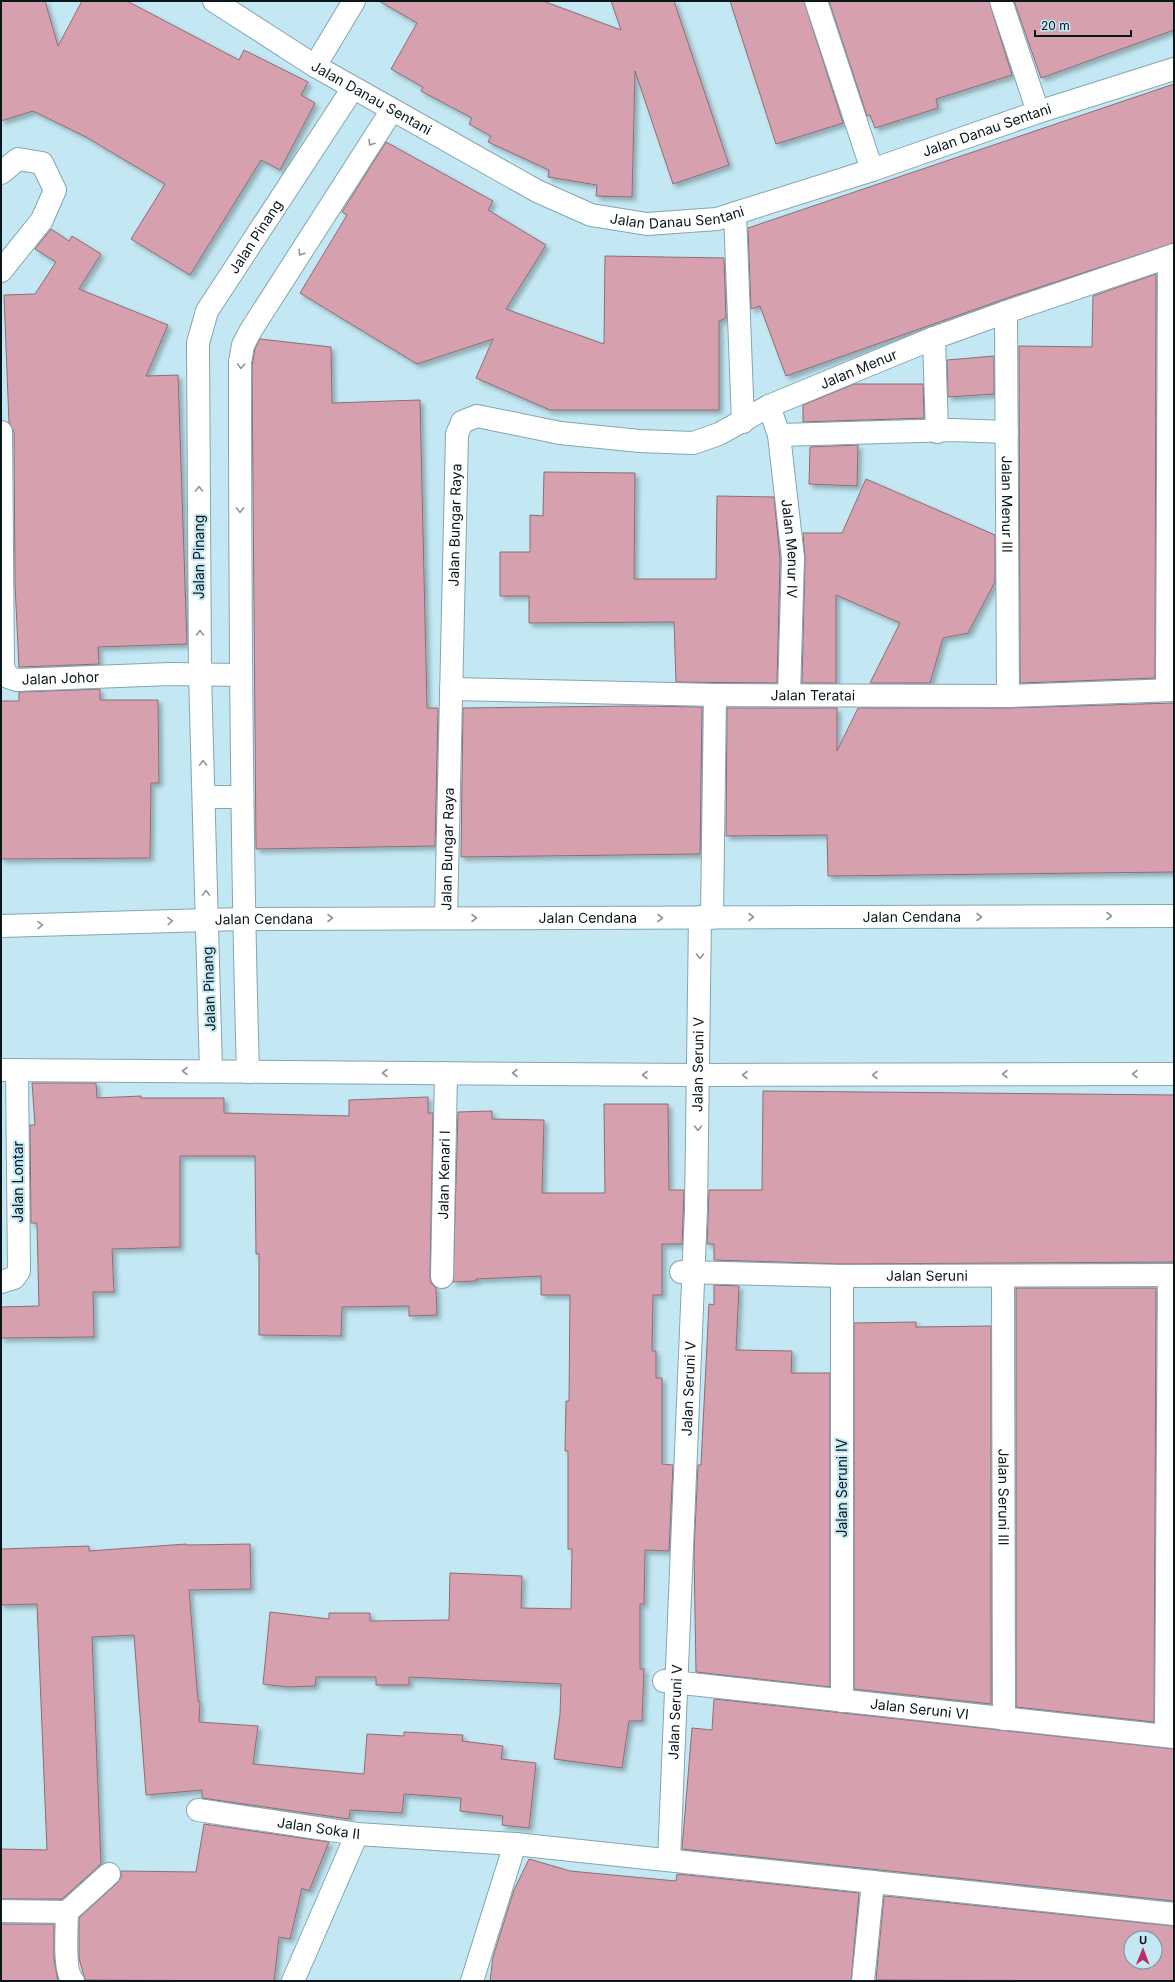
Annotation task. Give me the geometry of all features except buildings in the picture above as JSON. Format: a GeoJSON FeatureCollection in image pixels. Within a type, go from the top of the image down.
{"type":"FeatureCollection","features":[{"type":"Feature","properties":{"kind":"street","name":"Jalan Danau Sentani"},"geometry":{"type":"LineString","coordinates":[[214,1],[315,66],[538,191],[591,215],[648,224],[717,219],[872,170],[1038,112],[1174,69]]}},
{"type":"Feature","properties":{"kind":"street"},"geometry":{"type":"LineString","coordinates":[[315,66],[354,1]]}},
{"type":"Feature","properties":{"kind":"street"},"geometry":{"type":"LineString","coordinates":[[816,1],[872,170]]}},
{"type":"Feature","properties":{"kind":"street"},"geometry":{"type":"LineString","coordinates":[[1001,1],[1038,112]]}},
{"type":"Feature","properties":{"kind":"street","name":"Jalan Pinang"},"geometry":{"type":"LineString","coordinates":[[211,1072],[200,674],[198,343],[207,311],[353,88]]}},
{"type":"Feature","properties":{"kind":"street"},"geometry":{"type":"LineString","coordinates":[[248,1072],[240,674],[240,362],[243,345],[392,110]]}},
{"type":"Feature","properties":{"kind":"street"},"geometry":{"type":"LineString","coordinates":[[1,173],[18,160],[42,163],[55,190],[42,220],[1,271]]}},
{"type":"Feature","properties":{"kind":"street"},"geometry":{"type":"LineString","coordinates":[[735,213],[743,422]]}},
{"type":"Feature","properties":{"kind":"street"},"geometry":{"type":"LineString","coordinates":[[1170,690],[1171,256]]}},
{"type":"Feature","properties":{"kind":"street","name":"Jalan Menur"},"geometry":{"type":"LineString","coordinates":[[743,422],[769,406],[934,338],[1171,256]]}},
{"type":"Feature","properties":{"kind":"street","name":"Jalan Menur III"},"geometry":{"type":"LineString","coordinates":[[1006,312],[1008,696]]}},
{"type":"Feature","properties":{"kind":"street"},"geometry":{"type":"LineString","coordinates":[[934,338],[937,432]]}},
{"type":"Feature","properties":{"kind":"street","name":"Jalan Menur IV"},"geometry":{"type":"LineString","coordinates":[[769,406],[779,435],[793,558],[789,694]]}},
{"type":"Feature","properties":{"kind":"street","name":"Jalan Bungar Raya"},"geometry":{"type":"LineString","coordinates":[[446,918],[457,434],[462,422],[477,416],[560,433],[640,441],[693,443],[719,434],[743,422]]}},
{"type":"Feature","properties":{"kind":"street","name":"Jalan Johor"},"geometry":{"type":"LineString","coordinates":[[1,432],[3,667],[8,677],[17,680],[122,675],[240,674]]}},
{"type":"Feature","properties":{"kind":"street"},"geometry":{"type":"LineString","coordinates":[[779,435],[1006,432]]}},
{"type":"Feature","properties":{"kind":"street","name":"Jalan Teratai"},"geometry":{"type":"LineString","coordinates":[[451,689],[715,695],[789,694],[1008,696],[1170,690]]}},
{"type":"Feature","properties":{"kind":"street","name":"Jalan Seruni V"},"geometry":{"type":"LineString","coordinates":[[663,1859],[687,1272],[691,1075],[699,918],[715,695]]}},
{"type":"Feature","properties":{"kind":"street"},"geometry":{"type":"LineString","coordinates":[[204,797],[242,797]]}},
{"type":"Feature","properties":{"kind":"street","name":"Jalan Cendana"},"geometry":{"type":"LineString","coordinates":[[1,926],[244,919],[1174,916]]}},
{"type":"Feature","properties":{"kind":"street"},"geometry":{"type":"LineString","coordinates":[[9,1070],[691,1075],[1174,1074]]}},
{"type":"Feature","properties":{"kind":"street","name":"Jalan Lontar"},"geometry":{"type":"LineString","coordinates":[[1,1282],[14,1278],[19,1271],[9,1070]]}},
{"type":"Feature","properties":{"kind":"street","name":"Jalan Kenari I"},"geometry":{"type":"LineString","coordinates":[[442,1277],[446,1073]]}},
{"type":"Feature","properties":{"kind":"street","name":"Jalan Seruni"},"geometry":{"type":"LineString","coordinates":[[687,1272],[842,1276],[1171,1275]]}},
{"type":"Feature","properties":{"kind":"street"},"geometry":{"type":"LineString","coordinates":[[1170,1736],[1171,1275]]}},
{"type":"Feature","properties":{"kind":"street","name":"Jalan Seruni IV"},"geometry":{"type":"LineString","coordinates":[[842,1276],[842,1701]]}},
{"type":"Feature","properties":{"kind":"street","name":"Jalan Seruni III"},"geometry":{"type":"LineString","coordinates":[[1003,1276],[1004,1719]]}},
{"type":"Feature","properties":{"kind":"street","name":"Jalan Seruni VI"},"geometry":{"type":"LineString","coordinates":[[670,1682],[1170,1736]]}},
{"type":"Feature","properties":{"kind":"street","name":"Jalan Soka II"},"geometry":{"type":"LineString","coordinates":[[198,1810],[357,1834],[294,1979]]}},
{"type":"Feature","properties":{"kind":"street"},"geometry":{"type":"LineString","coordinates":[[357,1834],[515,1844],[1174,1914]]}},
{"type":"Feature","properties":{"kind":"street"},"geometry":{"type":"LineString","coordinates":[[472,1981],[515,1844]]}},
{"type":"Feature","properties":{"kind":"street"},"geometry":{"type":"LineString","coordinates":[[1,1910],[67,1912],[109,1874]]}},
{"type":"Feature","properties":{"kind":"street"},"geometry":{"type":"LineString","coordinates":[[863,1981],[873,1882]]}},
{"type":"Feature","properties":{"kind":"street"},"geometry":{"type":"LineString","coordinates":[[67,1912],[68,1965],[70,1978],[73,1981]]}}]}
